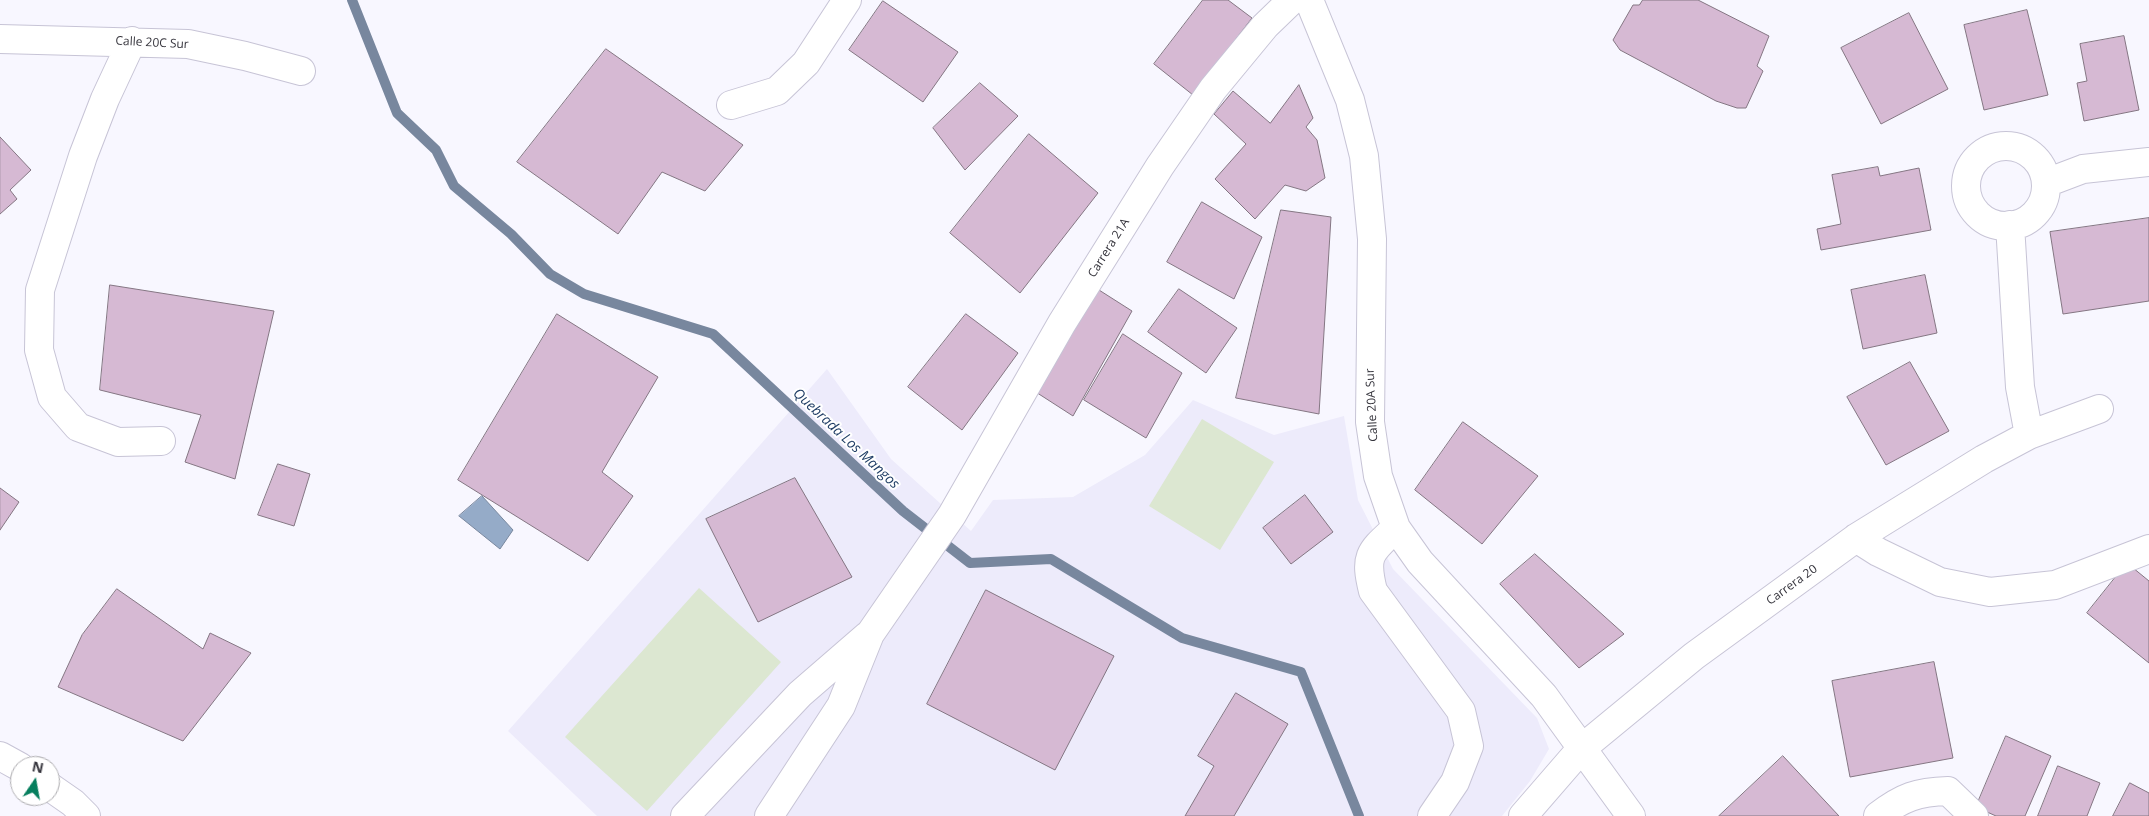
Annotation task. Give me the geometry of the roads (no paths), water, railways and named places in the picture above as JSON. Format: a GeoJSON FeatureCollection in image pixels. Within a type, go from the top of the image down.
{"type":"FeatureCollection","features":[{"type":"Feature","properties":{"kind":"street"},"geometry":{"type":"LineString","coordinates":[[730,105],[777,91],[806,63],[847,0]]}},
{"type":"Feature","properties":{"kind":"street","name":"Carrera 21A"},"geometry":{"type":"LineString","coordinates":[[870,634],[952,515],[1062,324],[1160,166],[1213,89],[1265,26],[1292,0]]}},
{"type":"Feature","properties":{"kind":"street","name":"Calle 20A Sur"},"geometry":{"type":"LineString","coordinates":[[1309,0],[1350,100],[1364,156],[1372,239],[1370,422],[1378,476],[1396,528],[1420,562],[1544,696],[1581,750],[1631,816]]}},
{"type":"Feature","properties":{"kind":"street","name":"Calle 20C Sur"},"geometry":{"type":"LineString","coordinates":[[0,39],[132,41],[188,44],[245,56],[300,72]]}},
{"type":"Feature","properties":{"kind":"street"},"geometry":{"type":"LineString","coordinates":[[132,41],[105,99],[83,156],[40,290],[40,350],[52,397],[78,427],[118,442],[161,441]]}},
{"type":"Feature","properties":{"kind":"street"},"geometry":{"type":"LineString","coordinates":[[1999,146],[2012,146],[2025,151],[2036,159],[2043,170],[2046,183],[2044,198],[2037,211],[2025,221],[2010,225],[1997,224],[1984,219],[1974,210],[1968,198],[1966,185],[1969,172],[1975,160],[1986,151],[1999,146]]}},
{"type":"Feature","properties":{"kind":"street"},"geometry":{"type":"LineString","coordinates":[[2046,183],[2082,169],[2149,162]]}},
{"type":"Feature","properties":{"kind":"street"},"geometry":{"type":"LineString","coordinates":[[2010,225],[2020,387],[2029,435]]}},
{"type":"Feature","properties":{"kind":"street","name":"Carrera 20"},"geometry":{"type":"LineString","coordinates":[[1523,816],[1581,750],[1694,656],[1856,538],[1984,458],[2029,435],[2100,409]]}},
{"type":"Feature","properties":{"kind":"street"},"geometry":{"type":"LineString","coordinates":[[1396,528],[1372,551],[1368,570],[1373,591],[1461,711],[1469,746],[1455,782],[1432,816]]}},
{"type":"Feature","properties":{"kind":"street"},"geometry":{"type":"LineString","coordinates":[[1856,538],[1878,552],[1940,582],[1990,592],[2054,585],[2149,549]]}},
{"type":"Feature","properties":{"kind":"street"},"geometry":{"type":"LineString","coordinates":[[685,816],[800,694],[870,634]]}},
{"type":"Feature","properties":{"kind":"street"},"geometry":{"type":"LineString","coordinates":[[769,816],[841,706],[870,634]]}},
{"type":"Feature","properties":{"kind":"street"},"geometry":{"type":"LineString","coordinates":[[1878,816],[1892,805],[1921,792],[1948,791],[1974,816]]}},
{"type":"Feature","properties":{"kind":"street"},"geometry":{"type":"LineString","coordinates":[[60,793],[73,802],[86,816]]}},
{"type":"Feature","properties":{"kind":"water"},"geometry":{"type":"Polygon","coordinates":[[[482,496],[513,530],[500,549],[459,516],[482,496]]]}},
{"type":"Feature","properties":{"kind":"waterway","name":"Quebrada Los Mangos"},"geometry":{"type":"LineString","coordinates":[[352,0],[397,113],[436,150],[454,186],[511,234],[550,274],[584,294],[713,334],[903,511],[970,563],[1051,559],[1182,638],[1301,672],[1359,816]]}}]}
